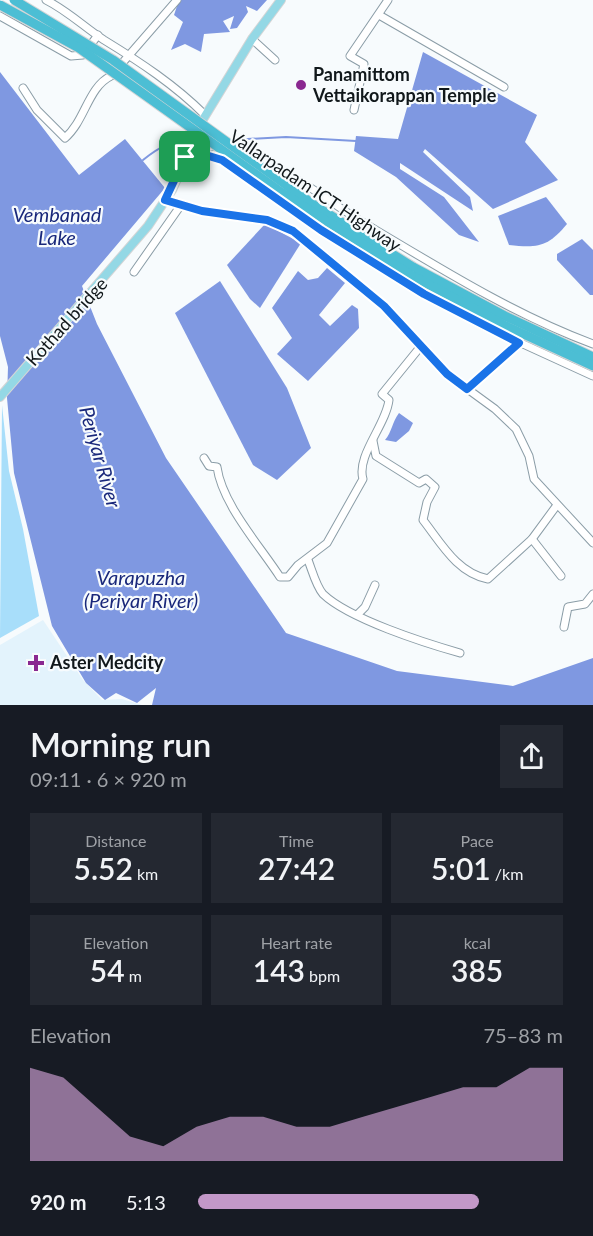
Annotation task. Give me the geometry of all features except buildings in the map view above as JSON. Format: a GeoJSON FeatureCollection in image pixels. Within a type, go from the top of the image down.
{"type":"FeatureCollection","features":[{"type":"Feature","properties":{"kind":"highway","name":"Vallarpadam ICT Highway"},"geometry":{"type":"LineString","coordinates":[[14,0],[113,60],[314,205],[412,271]]}},
{"type":"Feature","properties":{"kind":"highway","name":"Vallarpadam ICT Highway"},"geometry":{"type":"LineString","coordinates":[[0,4],[79,48],[278,190],[504,325],[592,368]]}},
{"type":"Feature","properties":{"kind":"main road","name":"Kothad bridge"},"geometry":{"type":"LineString","coordinates":[[0,397],[110,273],[165,200],[188,147],[204,118],[252,39],[281,0]]}},
{"type":"Feature","properties":{"kind":"street"},"geometry":{"type":"LineString","coordinates":[[46,0],[65,9],[180,92],[204,118]]}},
{"type":"Feature","properties":{"kind":"street"},"geometry":{"type":"LineString","coordinates":[[23,88],[38,110],[65,138],[74,131],[102,81],[111,76],[177,0]]}},
{"type":"Feature","properties":{"kind":"street"},"geometry":{"type":"LineString","coordinates":[[354,110],[364,64],[350,56],[388,0]]}},
{"type":"Feature","properties":{"kind":"street"},"geometry":{"type":"LineString","coordinates":[[379,15],[504,87]]}},
{"type":"Feature","properties":{"kind":"street"},"geometry":{"type":"LineString","coordinates":[[0,16],[70,56],[83,55],[98,35]]}},
{"type":"Feature","properties":{"kind":"street"},"geometry":{"type":"LineString","coordinates":[[252,39],[275,60]]}},
{"type":"Feature","properties":{"kind":"street"},"geometry":{"type":"LineString","coordinates":[[185,157],[199,153],[214,156],[371,263],[435,300],[519,343],[592,368]]}},
{"type":"Feature","properties":{"kind":"street"},"geometry":{"type":"LineString","coordinates":[[262,189],[272,178],[286,174],[298,179],[336,207],[442,270],[503,304],[593,344]]}},
{"type":"Feature","properties":{"kind":"street"},"geometry":{"type":"LineString","coordinates":[[165,200],[202,211],[267,220],[293,231],[384,306],[447,374],[516,429],[529,456],[534,479],[593,543]]}},
{"type":"Feature","properties":{"kind":"street"},"geometry":{"type":"LineString","coordinates":[[134,272],[181,205]]}},
{"type":"Feature","properties":{"kind":"street"},"geometry":{"type":"LineString","coordinates":[[467,389],[519,343]]}},
{"type":"Feature","properties":{"kind":"street"},"geometry":{"type":"LineString","coordinates":[[204,458],[209,466],[217,467],[219,483],[256,547],[280,577],[288,578],[298,565],[308,560],[327,543],[363,479],[361,472],[388,411],[389,400],[382,394],[421,346]]}},
{"type":"Feature","properties":{"kind":"street"},"geometry":{"type":"LineString","coordinates":[[373,441],[376,456],[419,483],[426,479],[435,487],[427,502],[423,519],[442,546],[463,568],[476,576],[488,579],[532,539],[557,505]]}},
{"type":"Feature","properties":{"kind":"street"},"geometry":{"type":"LineString","coordinates":[[532,539],[561,576]]}},
{"type":"Feature","properties":{"kind":"street"},"geometry":{"type":"LineString","coordinates":[[308,560],[321,592],[336,604],[416,641],[460,653]]}},
{"type":"Feature","properties":{"kind":"street"},"geometry":{"type":"LineString","coordinates":[[358,614],[365,608],[375,585]]}},
{"type":"Feature","properties":{"kind":"street"},"geometry":{"type":"LineString","coordinates":[[564,627],[568,607],[585,604],[593,594]]}},
{"type":"Feature","properties":{"kind":"shaded area"},"geometry":{"type":"Polygon","coordinates":[[[2,405],[9,471],[23,529],[39,616],[0,638],[2,405]]]}},
{"type":"Feature","properties":{"kind":"shaded area","name":"Aster Medcity"},"geometry":{"type":"Polygon","coordinates":[[[43,620],[83,680],[102,700],[122,699],[142,705],[0,705],[0,645],[43,620]]]}},
{"type":"Feature","properties":{"kind":"water"},"geometry":{"type":"Polygon","coordinates":[[[179,0],[267,0],[257,11],[246,6],[248,12],[237,28],[230,29],[234,16],[223,21],[230,32],[204,34],[201,52],[185,44],[171,50],[183,22],[174,15],[179,0]]]}},
{"type":"Feature","properties":{"kind":"water"},"geometry":{"type":"Polygon","coordinates":[[[423,52],[537,115],[525,142],[558,180],[493,209],[425,149],[423,152],[470,197],[473,211],[400,163],[400,169],[444,197],[479,242],[459,235],[396,177],[354,151],[356,136],[398,139],[423,52]]]}},
{"type":"Feature","properties":{"kind":"water","name":"Varapuzha (Periyar River)"},"geometry":{"type":"Polygon","coordinates":[[[0,72],[79,175],[125,139],[165,188],[82,286],[97,324],[166,458],[286,633],[397,671],[513,686],[593,658],[593,705],[152,705],[156,688],[137,703],[116,693],[105,700],[86,683],[52,626],[14,473],[7,398],[8,367],[0,336],[0,72]]]}},
{"type":"Feature","properties":{"kind":"water"},"geometry":{"type":"Polygon","coordinates":[[[546,197],[567,224],[548,242],[535,246],[509,245],[498,216],[546,197]]]}},
{"type":"Feature","properties":{"kind":"water"},"geometry":{"type":"Polygon","coordinates":[[[265,224],[301,243],[260,308],[250,299],[227,265],[265,224]]]}},
{"type":"Feature","properties":{"kind":"water"},"geometry":{"type":"Polygon","coordinates":[[[582,239],[593,250],[593,295],[590,295],[557,260],[557,254],[582,239]]]}},
{"type":"Feature","properties":{"kind":"water"},"geometry":{"type":"Polygon","coordinates":[[[327,268],[345,283],[319,315],[330,326],[352,305],[358,309],[359,328],[308,381],[277,354],[292,338],[272,308],[298,271],[308,280],[318,278],[327,268]]]}},
{"type":"Feature","properties":{"kind":"water"},"geometry":{"type":"Polygon","coordinates":[[[220,281],[287,388],[311,448],[277,480],[253,465],[175,313],[220,281]]]}},
{"type":"Feature","properties":{"kind":"water"},"geometry":{"type":"Polygon","coordinates":[[[399,413],[413,423],[409,431],[396,442],[385,440],[389,434],[399,413]]]}},
{"type":"Feature","properties":{"kind":"waterway"},"geometry":{"type":"LineString","coordinates":[[230,140],[286,137],[356,141]]}},
{"type":"Feature","properties":{"kind":"waterway"},"geometry":{"type":"LineString","coordinates":[[143,160],[165,146],[191,141]]}},
{"type":"Feature","properties":{"kind":"place","name":"Panamittom Vettaikorappan Temple"},"geometry":{"type":"Point","coordinates":[301,85]}},
{"type":"Feature","properties":{"kind":"place","name":"Aster Medcity"},"geometry":{"type":"Point","coordinates":[36,663]}},
{"type":"Feature","properties":{"kind":"route"},"geometry":{"type":"LineString","coordinates":[[199,153],[222,160],[371,263],[424,294],[519,343],[467,389],[447,374],[384,306],[293,231],[267,220],[202,211],[165,200],[172,190],[185,157],[199,153]]}},
{"type":"Feature","properties":{"kind":"water label","name":"Vembanad Lake"},"geometry":{"type":"Point","coordinates":[57,226]}},
{"type":"Feature","properties":{"kind":"water label","name":"Periyar River"},"geometry":{"type":"Point","coordinates":[100,457]}}]}
